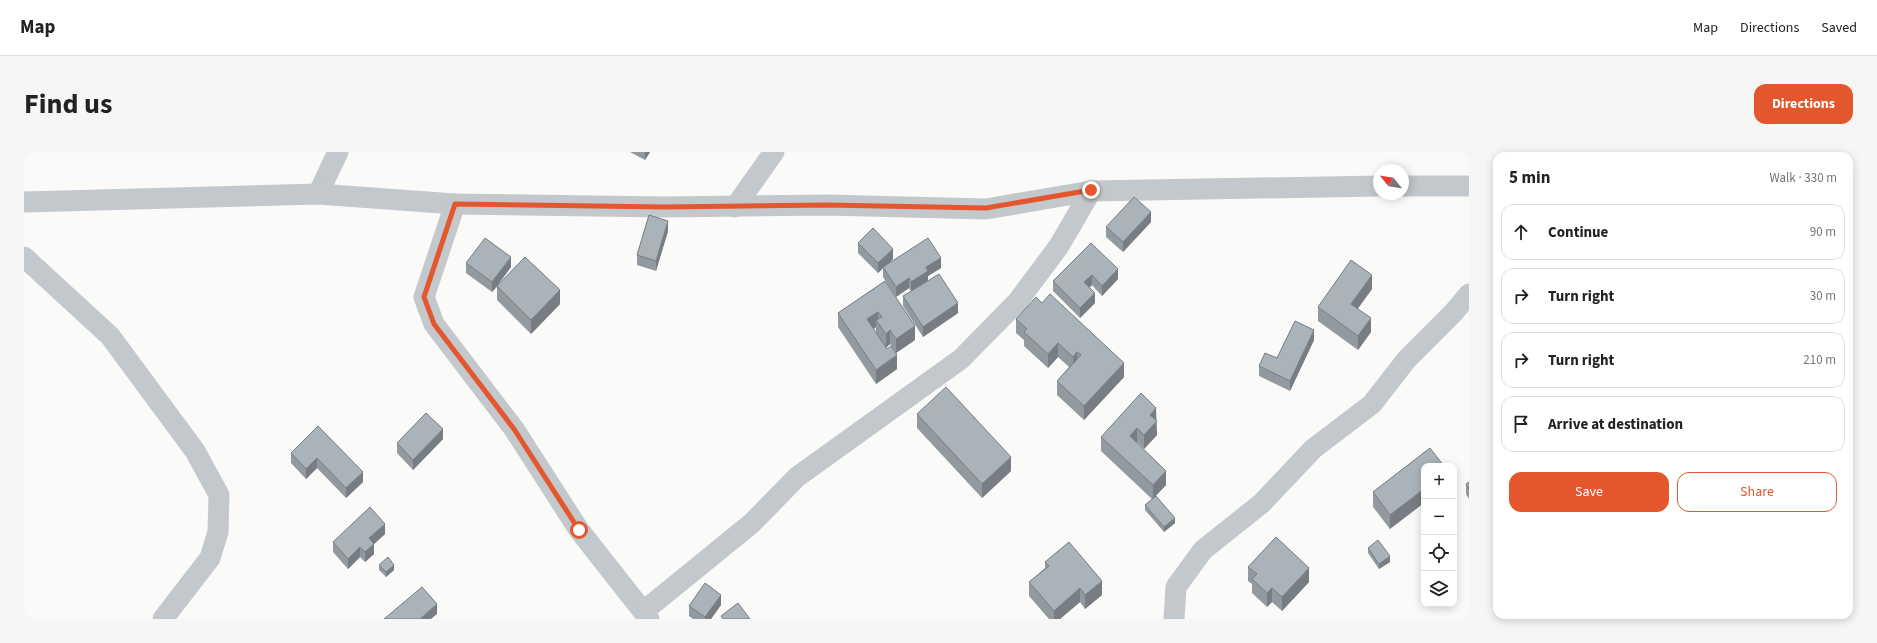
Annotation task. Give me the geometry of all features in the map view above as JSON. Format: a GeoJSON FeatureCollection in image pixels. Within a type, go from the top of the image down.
{"type":"FeatureCollection","features":[{"type":"Feature","properties":{"kind":"street"},"geometry":{"type":"LineString","coordinates":[[318,194],[338,152]]}},
{"type":"Feature","properties":{"kind":"street"},"geometry":{"type":"LineString","coordinates":[[735,207],[774,152]]}},
{"type":"Feature","properties":{"kind":"street"},"geometry":{"type":"LineString","coordinates":[[24,202],[318,194],[455,204],[664,207],[827,205],[986,208],[1091,190],[1373,186]]}},
{"type":"Feature","properties":{"kind":"street"},"geometry":{"type":"LineString","coordinates":[[1409,186],[1469,186]]}},
{"type":"Feature","properties":{"kind":"street"},"geometry":{"type":"LineString","coordinates":[[455,204],[424,297],[434,324],[514,429],[579,530],[646,615],[752,523],[797,477],[961,359],[1018,301],[1059,246],[1091,190]]}},
{"type":"Feature","properties":{"kind":"street"},"geometry":{"type":"LineString","coordinates":[[24,257],[110,336],[195,451],[219,495],[218,532],[210,558],[163,619]]}},
{"type":"Feature","properties":{"kind":"street"},"geometry":{"type":"LineString","coordinates":[[1174,619],[1176,588],[1203,550],[1262,503],[1313,449],[1372,404],[1407,359],[1454,312],[1469,294]]}},
{"type":"Feature","properties":{"kind":"building"},"geometry":{"type":"Polygon","coordinates":[[[1134,197],[1151,212],[1123,242],[1106,227],[1134,197]]]}},
{"type":"Feature","properties":{"kind":"building"},"geometry":{"type":"Polygon","coordinates":[[[649,215],[668,221],[656,261],[637,255],[649,215]]]}},
{"type":"Feature","properties":{"kind":"building"},"geometry":{"type":"Polygon","coordinates":[[[873,228],[893,249],[878,263],[858,243],[873,228]]]}},
{"type":"Feature","properties":{"kind":"building"},"geometry":{"type":"Polygon","coordinates":[[[485,238],[511,257],[492,282],[466,263],[485,238]]]}},
{"type":"Feature","properties":{"kind":"building"},"geometry":{"type":"Polygon","coordinates":[[[928,238],[941,258],[926,267],[928,271],[911,282],[909,278],[896,287],[883,267],[928,238]]]}},
{"type":"Feature","properties":{"kind":"building"},"geometry":{"type":"Polygon","coordinates":[[[1091,243],[1118,269],[1102,286],[1092,275],[1084,282],[1095,293],[1080,308],[1053,281],[1091,243]]]}},
{"type":"Feature","properties":{"kind":"building"},"geometry":{"type":"Polygon","coordinates":[[[525,257],[560,290],[531,320],[497,286],[525,257]]]}},
{"type":"Feature","properties":{"kind":"building"},"geometry":{"type":"Polygon","coordinates":[[[1351,260],[1372,275],[1351,304],[1371,318],[1358,336],[1318,307],[1351,260]]]}},
{"type":"Feature","properties":{"kind":"building"},"geometry":{"type":"Polygon","coordinates":[[[939,274],[958,303],[923,327],[903,296],[939,274]]]}},
{"type":"Feature","properties":{"kind":"building"},"geometry":{"type":"Polygon","coordinates":[[[885,281],[915,326],[896,339],[890,330],[886,334],[876,320],[882,317],[878,312],[867,319],[887,349],[891,346],[897,355],[876,370],[838,313],[885,281]]]}},
{"type":"Feature","properties":{"kind":"building"},"geometry":{"type":"Polygon","coordinates":[[[1050,294],[1124,363],[1084,406],[1057,381],[1081,355],[1077,352],[1073,357],[1058,343],[1048,354],[1024,332],[1027,329],[1016,319],[1036,297],[1042,303],[1050,294]]]}},
{"type":"Feature","properties":{"kind":"building"},"geometry":{"type":"Polygon","coordinates":[[[1295,321],[1314,330],[1290,381],[1259,366],[1265,353],[1277,358],[1295,321]]]}},
{"type":"Feature","properties":{"kind":"building"},"geometry":{"type":"Polygon","coordinates":[[[946,387],[1011,457],[982,484],[917,414],[946,387]]]}},
{"type":"Feature","properties":{"kind":"building"},"geometry":{"type":"Polygon","coordinates":[[[1141,393],[1156,408],[1150,415],[1157,421],[1144,435],[1137,428],[1130,436],[1166,471],[1153,485],[1101,437],[1141,393]]]}},
{"type":"Feature","properties":{"kind":"building"},"geometry":{"type":"Polygon","coordinates":[[[426,413],[443,429],[413,460],[397,443],[426,413]]]}},
{"type":"Feature","properties":{"kind":"building"},"geometry":{"type":"Polygon","coordinates":[[[318,426],[363,472],[346,488],[317,458],[306,469],[291,453],[318,426]]]}},
{"type":"Feature","properties":{"kind":"building"},"geometry":{"type":"Polygon","coordinates":[[[1430,448],[1442,463],[1421,463],[1421,491],[1390,515],[1373,492],[1430,448]]]}},
{"type":"Feature","properties":{"kind":"building"},"geometry":{"type":"Polygon","coordinates":[[[1469,482],[1469,489],[1466,484],[1469,482]]]}},
{"type":"Feature","properties":{"kind":"building"},"geometry":{"type":"Polygon","coordinates":[[[1156,496],[1175,518],[1164,527],[1145,505],[1156,496]]]}},
{"type":"Feature","properties":{"kind":"building"},"geometry":{"type":"Polygon","coordinates":[[[370,507],[385,524],[369,538],[374,544],[365,552],[360,547],[348,559],[333,542],[370,507]]]}},
{"type":"Feature","properties":{"kind":"building"},"geometry":{"type":"Polygon","coordinates":[[[1276,537],[1309,568],[1282,597],[1272,588],[1267,593],[1252,579],[1257,574],[1248,567],[1276,537]]]}},
{"type":"Feature","properties":{"kind":"building"},"geometry":{"type":"Polygon","coordinates":[[[1378,540],[1390,556],[1379,564],[1368,548],[1378,540]]]}},
{"type":"Feature","properties":{"kind":"building"},"geometry":{"type":"Polygon","coordinates":[[[1069,542],[1102,581],[1085,595],[1080,588],[1054,611],[1029,582],[1049,566],[1045,562],[1069,542]]]}},
{"type":"Feature","properties":{"kind":"building"},"geometry":{"type":"Polygon","coordinates":[[[388,557],[394,565],[386,572],[379,565],[388,557]]]}},
{"type":"Feature","properties":{"kind":"building"},"geometry":{"type":"Polygon","coordinates":[[[705,583],[721,595],[705,617],[689,606],[705,583]]]}},
{"type":"Feature","properties":{"kind":"building"},"geometry":{"type":"Polygon","coordinates":[[[422,587],[437,604],[420,619],[384,619],[422,587]]]}},
{"type":"Feature","properties":{"kind":"building"},"geometry":{"type":"Polygon","coordinates":[[[738,603],[750,619],[723,619],[721,616],[738,603]]]}},
{"type":"Feature","properties":{"kind":"route"},"geometry":{"type":"LineString","coordinates":[[579,530],[514,429],[434,324],[424,297],[455,204],[664,207],[827,205],[986,208],[1091,190]]}}]}
